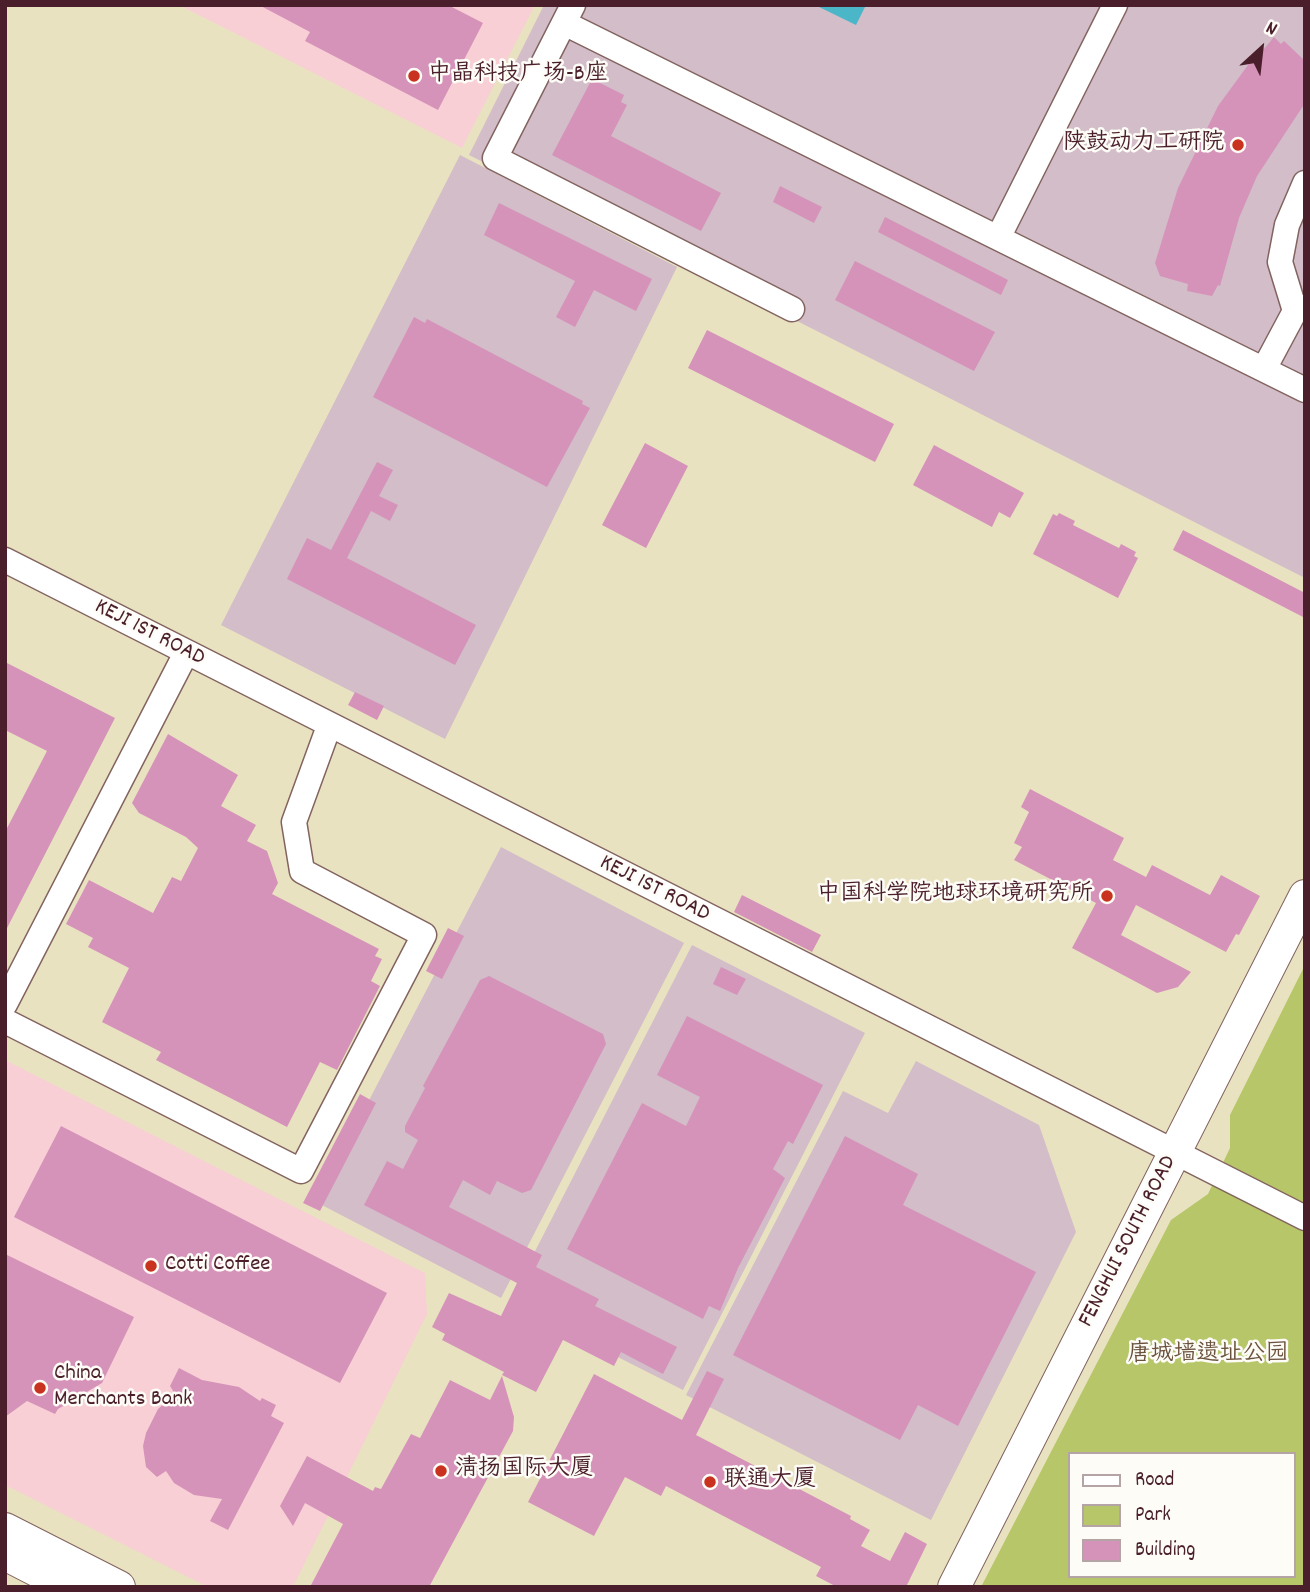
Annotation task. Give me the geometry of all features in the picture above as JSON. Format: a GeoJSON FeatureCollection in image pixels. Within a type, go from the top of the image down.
{"type":"FeatureCollection","features":[{"type":"Feature","properties":{"kind":"main road","name":"FENGHUI SOUTH ROAD"},"geometry":{"type":"LineString","coordinates":[[954,1587],[1305,896]]}},
{"type":"Feature","properties":{"kind":"main road"},"geometry":{"type":"LineString","coordinates":[[5,1529],[119,1587]]}},
{"type":"Feature","properties":{"kind":"main road"},"geometry":{"type":"LineString","coordinates":[[5,1554],[69,1587]]}},
{"type":"Feature","properties":{"kind":"street"},"geometry":{"type":"LineString","coordinates":[[999,236],[1115,5]]}},
{"type":"Feature","properties":{"kind":"street"},"geometry":{"type":"LineString","coordinates":[[792,309],[495,158],[569,14],[1305,390]]}},
{"type":"Feature","properties":{"kind":"street"},"geometry":{"type":"LineString","coordinates":[[1264,369],[1300,309],[1280,262],[1287,225],[1305,183]]}},
{"type":"Feature","properties":{"kind":"street","name":"KEJI 1ST ROAD"},"geometry":{"type":"LineString","coordinates":[[5,560],[1305,1218]]}},
{"type":"Feature","properties":{"kind":"street"},"geometry":{"type":"LineString","coordinates":[[5,1004],[186,653]]}},
{"type":"Feature","properties":{"kind":"street"},"geometry":{"type":"LineString","coordinates":[[5,1021],[302,1171],[424,935],[302,871],[294,822],[329,726]]}},
{"type":"Feature","properties":{"kind":"shaded area"},"geometry":{"type":"Polygon","coordinates":[[[179,5],[535,5],[462,148],[179,5]]]}},
{"type":"Feature","properties":{"kind":"shaded area"},"geometry":{"type":"Polygon","coordinates":[[[544,5],[1305,5],[1305,578],[469,155],[544,5]]]}},
{"type":"Feature","properties":{"kind":"shaded area"},"geometry":{"type":"Polygon","coordinates":[[[460,155],[677,267],[445,739],[221,625],[460,155]]]}},
{"type":"Feature","properties":{"kind":"shaded area"},"geometry":{"type":"Polygon","coordinates":[[[501,847],[684,943],[501,1298],[316,1202],[501,847]]]}},
{"type":"Feature","properties":{"kind":"shaded area"},"geometry":{"type":"Polygon","coordinates":[[[692,945],[865,1033],[683,1390],[509,1302],[692,945]]]}},
{"type":"Feature","properties":{"kind":"shaded area"},"geometry":{"type":"Polygon","coordinates":[[[5,1060],[425,1273],[427,1314],[293,1587],[208,1587],[5,1485],[5,1060]]]}},
{"type":"Feature","properties":{"kind":"shaded area"},"geometry":{"type":"Polygon","coordinates":[[[916,1061],[1039,1125],[1076,1232],[931,1520],[686,1395],[843,1091],[888,1113],[916,1061]]]}},
{"type":"Feature","properties":{"kind":"green space","name":"唐城墙遗址公园"},"geometry":{"type":"Polygon","coordinates":[[[1305,965],[1305,1587],[981,1587],[1171,1220],[1208,1194],[1230,1148],[1230,1115],[1305,965]]]}},
{"type":"Feature","properties":{"kind":"water"},"geometry":{"type":"Polygon","coordinates":[[[815,5],[866,5],[856,25],[815,5]]]}},
{"type":"Feature","properties":{"kind":"building","name":"中晶科技广场-B座"},"geometry":{"type":"Polygon","coordinates":[[[259,5],[448,5],[483,23],[438,110],[305,41],[310,32],[259,5]]]}},
{"type":"Feature","properties":{"kind":"building","name":"陕鼓动力工研院"},"geometry":{"type":"Polygon","coordinates":[[[1274,37],[1281,44],[1284,41],[1305,61],[1305,103],[1257,176],[1239,218],[1220,286],[1218,285],[1212,296],[1187,291],[1188,284],[1160,276],[1155,263],[1178,188],[1218,106],[1262,46],[1264,49],[1274,37]]]}},
{"type":"Feature","properties":{"kind":"building"},"geometry":{"type":"Polygon","coordinates":[[[592,79],[624,95],[621,102],[627,105],[611,136],[721,193],[701,231],[552,155],[592,79]]]}},
{"type":"Feature","properties":{"kind":"building"},"geometry":{"type":"Polygon","coordinates":[[[780,186],[822,207],[814,223],[773,202],[780,186]]]}},
{"type":"Feature","properties":{"kind":"building"},"geometry":{"type":"Polygon","coordinates":[[[499,203],[652,279],[636,311],[594,290],[575,327],[556,317],[575,281],[484,235],[499,203]]]}},
{"type":"Feature","properties":{"kind":"building"},"geometry":{"type":"Polygon","coordinates":[[[885,217],[1008,280],[1001,295],[878,232],[885,217]]]}},
{"type":"Feature","properties":{"kind":"building"},"geometry":{"type":"Polygon","coordinates":[[[855,261],[995,332],[974,371],[835,300],[855,261]]]}},
{"type":"Feature","properties":{"kind":"building"},"geometry":{"type":"Polygon","coordinates":[[[414,317],[425,323],[427,319],[583,401],[582,404],[590,408],[547,487],[373,397],[414,317]]]}},
{"type":"Feature","properties":{"kind":"building"},"geometry":{"type":"Polygon","coordinates":[[[707,330],[894,424],[875,462],[688,368],[707,330]]]}},
{"type":"Feature","properties":{"kind":"building"},"geometry":{"type":"Polygon","coordinates":[[[645,443],[688,466],[646,548],[602,525],[645,443]]]}},
{"type":"Feature","properties":{"kind":"building"},"geometry":{"type":"Polygon","coordinates":[[[934,445],[1024,493],[1010,518],[999,512],[992,527],[913,485],[934,445]]]}},
{"type":"Feature","properties":{"kind":"building"},"geometry":{"type":"Polygon","coordinates":[[[377,462],[393,470],[379,496],[398,505],[390,521],[371,511],[347,558],[476,625],[455,665],[287,579],[307,538],[331,550],[377,462]]]}},
{"type":"Feature","properties":{"kind":"building"},"geometry":{"type":"Polygon","coordinates":[[[1059,513],[1075,521],[1073,525],[1119,548],[1121,544],[1136,552],[1134,556],[1138,558],[1118,598],[1033,554],[1053,514],[1057,516],[1059,513]]]}},
{"type":"Feature","properties":{"kind":"building"},"geometry":{"type":"Polygon","coordinates":[[[1183,530],[1305,593],[1305,618],[1173,550],[1183,530]]]}},
{"type":"Feature","properties":{"kind":"building"},"geometry":{"type":"Polygon","coordinates":[[[5,662],[115,718],[5,932],[5,832],[47,751],[5,730],[5,662]]]}},
{"type":"Feature","properties":{"kind":"building"},"geometry":{"type":"Polygon","coordinates":[[[355,692],[384,706],[377,720],[348,705],[355,692]]]}},
{"type":"Feature","properties":{"kind":"building"},"geometry":{"type":"Polygon","coordinates":[[[168,734],[238,775],[221,806],[256,825],[247,841],[267,851],[278,883],[272,894],[379,949],[375,956],[382,959],[371,981],[380,986],[337,1070],[320,1062],[287,1127],[156,1060],[161,1052],[102,1022],[129,968],[88,947],[93,938],[66,924],[89,880],[153,913],[172,877],[181,881],[198,848],[186,837],[139,813],[132,803],[168,734]]]}},
{"type":"Feature","properties":{"kind":"building"},"geometry":{"type":"Polygon","coordinates":[[[1030,789],[1124,838],[1113,860],[1146,877],[1152,865],[1210,895],[1221,875],[1260,896],[1239,935],[1236,934],[1226,952],[1136,905],[1121,935],[1191,972],[1178,987],[1157,993],[1072,948],[1096,903],[1014,860],[1022,847],[1014,843],[1029,812],[1021,807],[1030,789]]]}},
{"type":"Feature","properties":{"kind":"building"},"geometry":{"type":"Polygon","coordinates":[[[742,895],[821,935],[812,952],[734,912],[742,895]]]}},
{"type":"Feature","properties":{"kind":"building"},"geometry":{"type":"Polygon","coordinates":[[[448,928],[464,936],[442,979],[426,971],[448,928]]]}},
{"type":"Feature","properties":{"kind":"building"},"geometry":{"type":"Polygon","coordinates":[[[721,967],[746,979],[737,995],[713,984],[721,967]]]}},
{"type":"Feature","properties":{"kind":"building"},"geometry":{"type":"Polygon","coordinates":[[[489,976],[603,1034],[606,1044],[531,1190],[522,1193],[497,1181],[490,1195],[463,1180],[449,1207],[542,1255],[536,1267],[599,1299],[595,1306],[677,1347],[663,1374],[621,1352],[614,1366],[563,1340],[536,1392],[502,1375],[504,1372],[442,1340],[445,1334],[432,1327],[449,1293],[501,1316],[517,1283],[364,1205],[387,1161],[403,1169],[418,1140],[405,1132],[405,1126],[425,1088],[423,1086],[480,980],[489,976]]]}},
{"type":"Feature","properties":{"kind":"building"},"geometry":{"type":"Polygon","coordinates":[[[687,1016],[823,1085],[793,1144],[788,1141],[773,1169],[785,1178],[738,1268],[720,1311],[709,1306],[703,1319],[567,1249],[642,1103],[686,1126],[700,1097],[657,1075],[687,1016]]]}},
{"type":"Feature","properties":{"kind":"building"},"geometry":{"type":"Polygon","coordinates":[[[360,1094],[376,1103],[320,1211],[303,1203],[360,1094]]]}},
{"type":"Feature","properties":{"kind":"building"},"geometry":{"type":"Polygon","coordinates":[[[61,1126],[387,1293],[340,1383],[14,1217],[61,1126]]]}},
{"type":"Feature","properties":{"kind":"building"},"geometry":{"type":"Polygon","coordinates":[[[845,1136],[918,1174],[903,1205],[1036,1272],[958,1426],[918,1405],[900,1440],[733,1355],[845,1136]]]}},
{"type":"Feature","properties":{"kind":"building"},"geometry":{"type":"Polygon","coordinates":[[[5,1254],[134,1317],[102,1383],[58,1409],[55,1414],[27,1401],[5,1417],[5,1254]]]}},
{"type":"Feature","properties":{"kind":"building"},"geometry":{"type":"Polygon","coordinates":[[[179,1368],[202,1380],[239,1387],[260,1401],[262,1398],[276,1405],[271,1416],[284,1423],[228,1530],[210,1521],[222,1499],[194,1495],[174,1483],[166,1471],[157,1477],[146,1467],[143,1446],[146,1433],[158,1409],[175,1394],[170,1386],[179,1368]]]}},
{"type":"Feature","properties":{"kind":"building","name":"联通大厦"},"geometry":{"type":"Polygon","coordinates":[[[707,1371],[724,1379],[696,1435],[851,1516],[850,1519],[870,1530],[861,1546],[890,1561],[905,1532],[927,1544],[906,1587],[837,1587],[816,1576],[821,1567],[666,1486],[661,1496],[625,1477],[594,1536],[528,1502],[594,1374],[682,1420],[707,1371]]]}},
{"type":"Feature","properties":{"kind":"building","name":"清扬国际大厦"},"geometry":{"type":"Polygon","coordinates":[[[502,1376],[514,1417],[513,1431],[429,1587],[310,1587],[343,1524],[305,1503],[293,1526],[280,1506],[307,1456],[373,1491],[375,1487],[381,1489],[411,1434],[420,1438],[450,1380],[490,1400],[502,1376]]]}},
{"type":"Feature","properties":{"kind":"place","name":"中晶科技广场-B座"},"geometry":{"type":"Point","coordinates":[414,76]}},
{"type":"Feature","properties":{"kind":"place","name":"陕鼓动力工研院"},"geometry":{"type":"Point","coordinates":[1238,145]}},
{"type":"Feature","properties":{"kind":"place","name":"中国科学院地球环境研究所"},"geometry":{"type":"Point","coordinates":[1107,896]}},
{"type":"Feature","properties":{"kind":"place","name":"Cotti Coffee"},"geometry":{"type":"Point","coordinates":[151,1266]}},
{"type":"Feature","properties":{"kind":"place","name":"China Merchants Bank"},"geometry":{"type":"Point","coordinates":[40,1388]}},
{"type":"Feature","properties":{"kind":"place","name":"清扬国际大厦"},"geometry":{"type":"Point","coordinates":[441,1471]}},
{"type":"Feature","properties":{"kind":"place","name":"联通大厦"},"geometry":{"type":"Point","coordinates":[710,1482]}}]}
